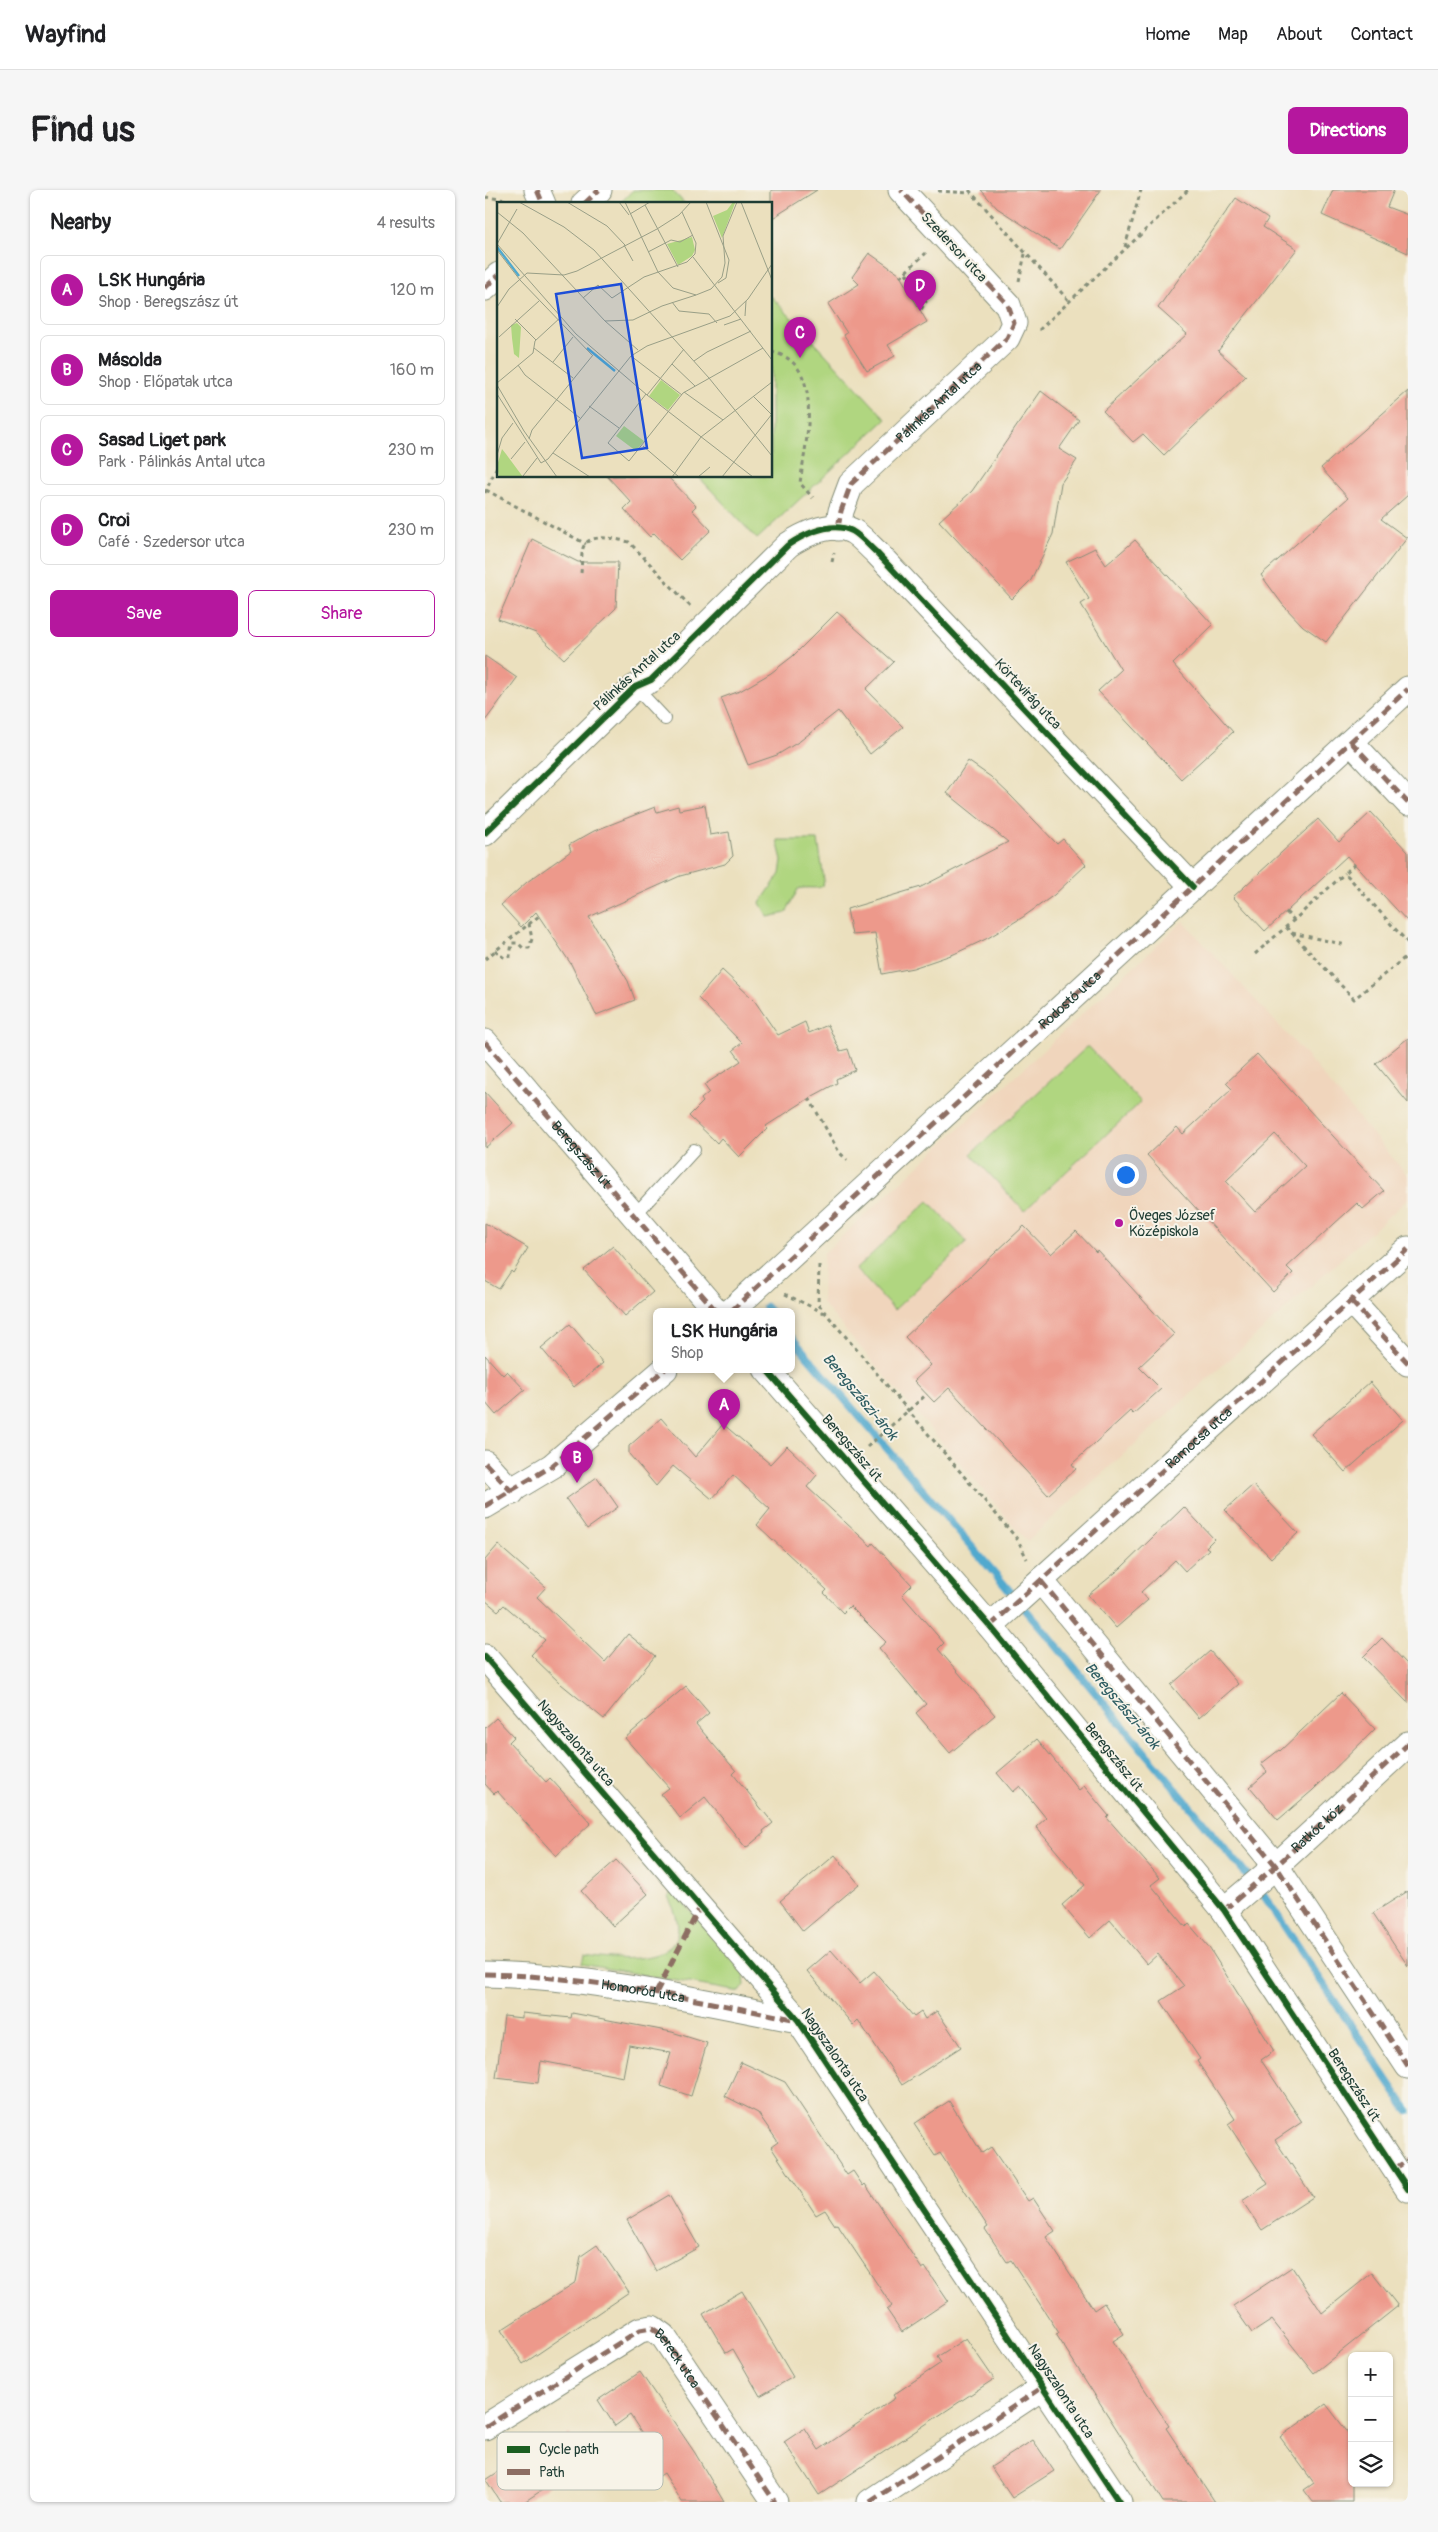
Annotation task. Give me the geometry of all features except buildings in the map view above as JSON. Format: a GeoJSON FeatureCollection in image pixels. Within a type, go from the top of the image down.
{"type":"FeatureCollection","features":[{"type":"Feature","properties":{"kind":"street"},"geometry":{"type":"LineString","coordinates":[[537,190],[542,202]]}},
{"type":"Feature","properties":{"kind":"street"},"geometry":{"type":"LineString","coordinates":[[586,202],[599,190]]}},
{"type":"Feature","properties":{"kind":"street","name":"Szedersor utca"},"geometry":{"type":"LineString","coordinates":[[901,190],[1013,297]]}},
{"type":"Feature","properties":{"kind":"street"},"geometry":{"type":"LineString","coordinates":[[485,288],[497,277]]}},
{"type":"Feature","properties":{"kind":"street","name":"Pálinkás Antal utca"},"geometry":{"type":"LineString","coordinates":[[485,833],[635,687],[651,680],[788,544],[803,535],[827,528],[839,528],[841,511],[851,484],[1007,338],[1014,323],[1013,297]]}},
{"type":"Feature","properties":{"kind":"street","name":"Körtevirág utca"},"geometry":{"type":"LineString","coordinates":[[839,528],[851,531],[876,552],[1193,887]]}},
{"type":"Feature","properties":{"kind":"street","name":"Rodostó utca"},"geometry":{"type":"LineString","coordinates":[[734,1308],[1408,689]]}},
{"type":"Feature","properties":{"kind":"street"},"geometry":{"type":"LineString","coordinates":[[1351,742],[1408,803]]}},
{"type":"Feature","properties":{"kind":"street","name":"Beregszász út"},"geometry":{"type":"LineString","coordinates":[[485,1042],[633,1217],[713,1308]]}},
{"type":"Feature","properties":{"kind":"street","name":"Ramocsa utca"},"geometry":{"type":"LineString","coordinates":[[998,1620],[1408,1249]]}},
{"type":"Feature","properties":{"kind":"street"},"geometry":{"type":"LineString","coordinates":[[1351,1301],[1408,1363]]}},
{"type":"Feature","properties":{"kind":"street"},"geometry":{"type":"LineString","coordinates":[[485,1506],[512,1492],[552,1466],[660,1373]]}},
{"type":"Feature","properties":{"kind":"street","name":"Beregszász út"},"geometry":{"type":"LineString","coordinates":[[770,1373],[998,1620],[1232,1903],[1401,2164],[1408,2188]]}},
{"type":"Feature","properties":{"kind":"street"},"geometry":{"type":"LineString","coordinates":[[485,1463],[512,1492]]}},
{"type":"Feature","properties":{"kind":"street"},"geometry":{"type":"LineString","coordinates":[[1035,1586],[1269,1871],[1408,2066]]}},
{"type":"Feature","properties":{"kind":"street","name":"Nagyszalonta utca"},"geometry":{"type":"LineString","coordinates":[[485,1657],[798,2020],[1119,2502]]}},
{"type":"Feature","properties":{"kind":"street","name":"Ratkóc köz"},"geometry":{"type":"LineString","coordinates":[[1232,1903],[1408,1744]]}},
{"type":"Feature","properties":{"kind":"street","name":"Homoród utca"},"geometry":{"type":"LineString","coordinates":[[485,1974],[548,1977],[605,1983],[798,2020]]}},
{"type":"Feature","properties":{"kind":"street","name":"Bereck utca"},"geometry":{"type":"LineString","coordinates":[[485,2427],[640,2330],[652,2328],[663,2336],[775,2502]]}},
{"type":"Feature","properties":{"kind":"street"},"geometry":{"type":"LineString","coordinates":[[870,2502],[1043,2387]]}},
{"type":"Feature","properties":{"kind":"lane"},"geometry":{"type":"LineString","coordinates":[[635,687],[665,719]]}},
{"type":"Feature","properties":{"kind":"lane"},"geometry":{"type":"LineString","coordinates":[[633,1217],[695,1150]]}},
{"type":"Feature","properties":{"kind":"path"},"geometry":{"type":"LineString","coordinates":[[930,190],[970,192],[1069,301]]}},
{"type":"Feature","properties":{"kind":"path"},"geometry":{"type":"LineString","coordinates":[[1125,249],[1141,190]]}},
{"type":"Feature","properties":{"kind":"path"},"geometry":{"type":"LineString","coordinates":[[1035,333],[1188,190]]}},
{"type":"Feature","properties":{"kind":"path"},"geometry":{"type":"LineString","coordinates":[[485,198],[502,201]]}},
{"type":"Feature","properties":{"kind":"path"},"geometry":{"type":"LineString","coordinates":[[901,277],[931,250]]}},
{"type":"Feature","properties":{"kind":"path"},"geometry":{"type":"LineString","coordinates":[[1013,297],[1025,254]]}},
{"type":"Feature","properties":{"kind":"path"},"geometry":{"type":"LineString","coordinates":[[905,273],[926,302],[920,311]]}},
{"type":"Feature","properties":{"kind":"path"},"geometry":{"type":"LineString","coordinates":[[773,353],[791,361],[802,376],[810,399],[799,483],[813,498]]}},
{"type":"Feature","properties":{"kind":"path"},"geometry":{"type":"LineString","coordinates":[[497,467],[486,492],[586,544]]}},
{"type":"Feature","properties":{"kind":"path"},"geometry":{"type":"LineString","coordinates":[[581,573],[583,547],[586,544],[597,538],[629,542],[693,610]]}},
{"type":"Feature","properties":{"kind":"path"},"geometry":{"type":"LineString","coordinates":[[1255,954],[1355,864]]}},
{"type":"Feature","properties":{"kind":"path"},"geometry":{"type":"LineString","coordinates":[[1345,873],[1408,943]]}},
{"type":"Feature","properties":{"kind":"path"},"geometry":{"type":"LineString","coordinates":[[1286,912],[1294,920]]}},
{"type":"Feature","properties":{"kind":"path"},"geometry":{"type":"LineString","coordinates":[[485,959],[539,916]]}},
{"type":"Feature","properties":{"kind":"path"},"geometry":{"type":"LineString","coordinates":[[495,950],[504,958],[511,956],[512,943],[518,943],[523,948],[529,948],[531,939],[529,924]]}},
{"type":"Feature","properties":{"kind":"path"},"geometry":{"type":"LineString","coordinates":[[1286,927],[1354,1000],[1408,955]]}},
{"type":"Feature","properties":{"kind":"path"},"geometry":{"type":"LineString","coordinates":[[1292,933],[1346,945]]}},
{"type":"Feature","properties":{"kind":"path"},"geometry":{"type":"LineString","coordinates":[[809,1098],[839,1152],[847,1160]]}},
{"type":"Feature","properties":{"kind":"path"},"geometry":{"type":"LineString","coordinates":[[819,1258],[818,1304],[1018,1540],[1033,1572],[1035,1586]]}},
{"type":"Feature","properties":{"kind":"path"},"geometry":{"type":"LineString","coordinates":[[776,1290],[827,1314]]}},
{"type":"Feature","properties":{"kind":"path"},"geometry":{"type":"LineString","coordinates":[[867,1447],[927,1394]]}},
{"type":"Feature","properties":{"kind":"shaded area","name":"Öveges József Középiskola"},"geometry":{"type":"Polygon","coordinates":[[[1183,921],[1305,1054],[1408,1176],[1408,1199],[1027,1541],[822,1303],[823,1254],[1183,921]]]}},
{"type":"Feature","properties":{"kind":"green space"},"geometry":{"type":"Polygon","coordinates":[[[633,190],[672,190],[683,202],[621,202],[633,190]]]}},
{"type":"Feature","properties":{"kind":"green space"},"geometry":{"type":"Polygon","coordinates":[[[773,298],[886,419],[757,539],[700,478],[773,478],[773,298]]]}},
{"type":"Feature","properties":{"kind":"green space"},"geometry":{"type":"Polygon","coordinates":[[[777,840],[818,840],[824,880],[823,886],[798,889],[786,913],[768,917],[760,903],[780,874],[782,860],[777,840]]]}},
{"type":"Feature","properties":{"kind":"green space"},"geometry":{"type":"Polygon","coordinates":[[[1088,1046],[1141,1102],[1024,1211],[971,1154],[1088,1046]]]}},
{"type":"Feature","properties":{"kind":"green space"},"geometry":{"type":"Polygon","coordinates":[[[928,1201],[967,1242],[894,1310],[856,1269],[928,1201]]]}},
{"type":"Feature","properties":{"kind":"green space"},"geometry":{"type":"Polygon","coordinates":[[[673,1892],[743,1970],[745,1985],[740,1992],[582,1964],[584,1955],[640,1958],[657,1954],[670,1947],[677,1936],[677,1919],[668,1897],[673,1892]]]}},
{"type":"Feature","properties":{"kind":"waterway","name":"Beregszászi-árok"},"geometry":{"type":"LineString","coordinates":[[795,1342],[1039,1625],[1263,1894],[1408,2111]]}},
{"type":"Feature","properties":{"kind":"marked path"},"geometry":{"type":"LineString","coordinates":[[537,190],[542,202]]}},
{"type":"Feature","properties":{"kind":"marked path"},"geometry":{"type":"LineString","coordinates":[[586,202],[599,190]]}},
{"type":"Feature","properties":{"kind":"marked path"},"geometry":{"type":"LineString","coordinates":[[838,528],[841,511],[851,484],[1007,338],[1014,323],[1008,305],[901,190]]}},
{"type":"Feature","properties":{"kind":"marked path"},"geometry":{"type":"LineString","coordinates":[[485,288],[497,277]]}},
{"type":"Feature","properties":{"kind":"marked path"},"geometry":{"type":"LineString","coordinates":[[734,1308],[1408,689]]}},
{"type":"Feature","properties":{"kind":"marked path"},"geometry":{"type":"LineString","coordinates":[[1351,742],[1408,803]]}},
{"type":"Feature","properties":{"kind":"marked path"},"geometry":{"type":"LineString","coordinates":[[485,1042],[713,1308]]}},
{"type":"Feature","properties":{"kind":"marked path"},"geometry":{"type":"LineString","coordinates":[[990,1626],[1408,1249]]}},
{"type":"Feature","properties":{"kind":"marked path"},"geometry":{"type":"LineString","coordinates":[[1351,1301],[1408,1363]]}},
{"type":"Feature","properties":{"kind":"marked path"},"geometry":{"type":"LineString","coordinates":[[485,1506],[552,1466],[660,1373]]}},
{"type":"Feature","properties":{"kind":"marked path"},"geometry":{"type":"LineString","coordinates":[[485,1463],[512,1492]]}},
{"type":"Feature","properties":{"kind":"marked path"},"geometry":{"type":"LineString","coordinates":[[1041,1581],[1276,1866],[1408,2066]]}},
{"type":"Feature","properties":{"kind":"marked path"},"geometry":{"type":"LineString","coordinates":[[1224,1910],[1276,1866],[1408,1744]]}},
{"type":"Feature","properties":{"kind":"marked path"},"geometry":{"type":"LineString","coordinates":[[656,1993],[700,1907]]}},
{"type":"Feature","properties":{"kind":"marked path"},"geometry":{"type":"LineString","coordinates":[[485,1974],[564,1979],[603,1984],[798,2020]]}},
{"type":"Feature","properties":{"kind":"marked path"},"geometry":{"type":"LineString","coordinates":[[1394,2169],[1408,2160]]}},
{"type":"Feature","properties":{"kind":"marked path"},"geometry":{"type":"LineString","coordinates":[[485,2427],[640,2330],[652,2328],[663,2336],[775,2502]]}},
{"type":"Feature","properties":{"kind":"marked path"},"geometry":{"type":"LineString","coordinates":[[870,2502],[1043,2387]]}},
{"type":"Feature","properties":{"kind":"cycle path"},"geometry":{"type":"LineString","coordinates":[[485,833],[635,687],[651,680],[788,545],[810,533],[836,527],[852,531],[876,552],[1193,887]]}},
{"type":"Feature","properties":{"kind":"cycle path"},"geometry":{"type":"LineString","coordinates":[[769,1373],[990,1626],[1224,1910],[1408,2189]]}},
{"type":"Feature","properties":{"kind":"cycle path"},"geometry":{"type":"LineString","coordinates":[[485,1657],[798,2020],[1119,2502]]}},
{"type":"Feature","properties":{"kind":"place","name":"Croi"},"geometry":{"type":"Point","coordinates":[920,311]}},
{"type":"Feature","properties":{"kind":"place","name":"Sasad Liget park"},"geometry":{"type":"Point","coordinates":[800,358]}},
{"type":"Feature","properties":{"kind":"place","name":"Öveges József Középiskola"},"geometry":{"type":"Point","coordinates":[1119,1223]}},
{"type":"Feature","properties":{"kind":"place","name":"LSK Hungária"},"geometry":{"type":"Point","coordinates":[724,1430]}},
{"type":"Feature","properties":{"kind":"place","name":"Másolda"},"geometry":{"type":"Point","coordinates":[577,1483]}}]}
